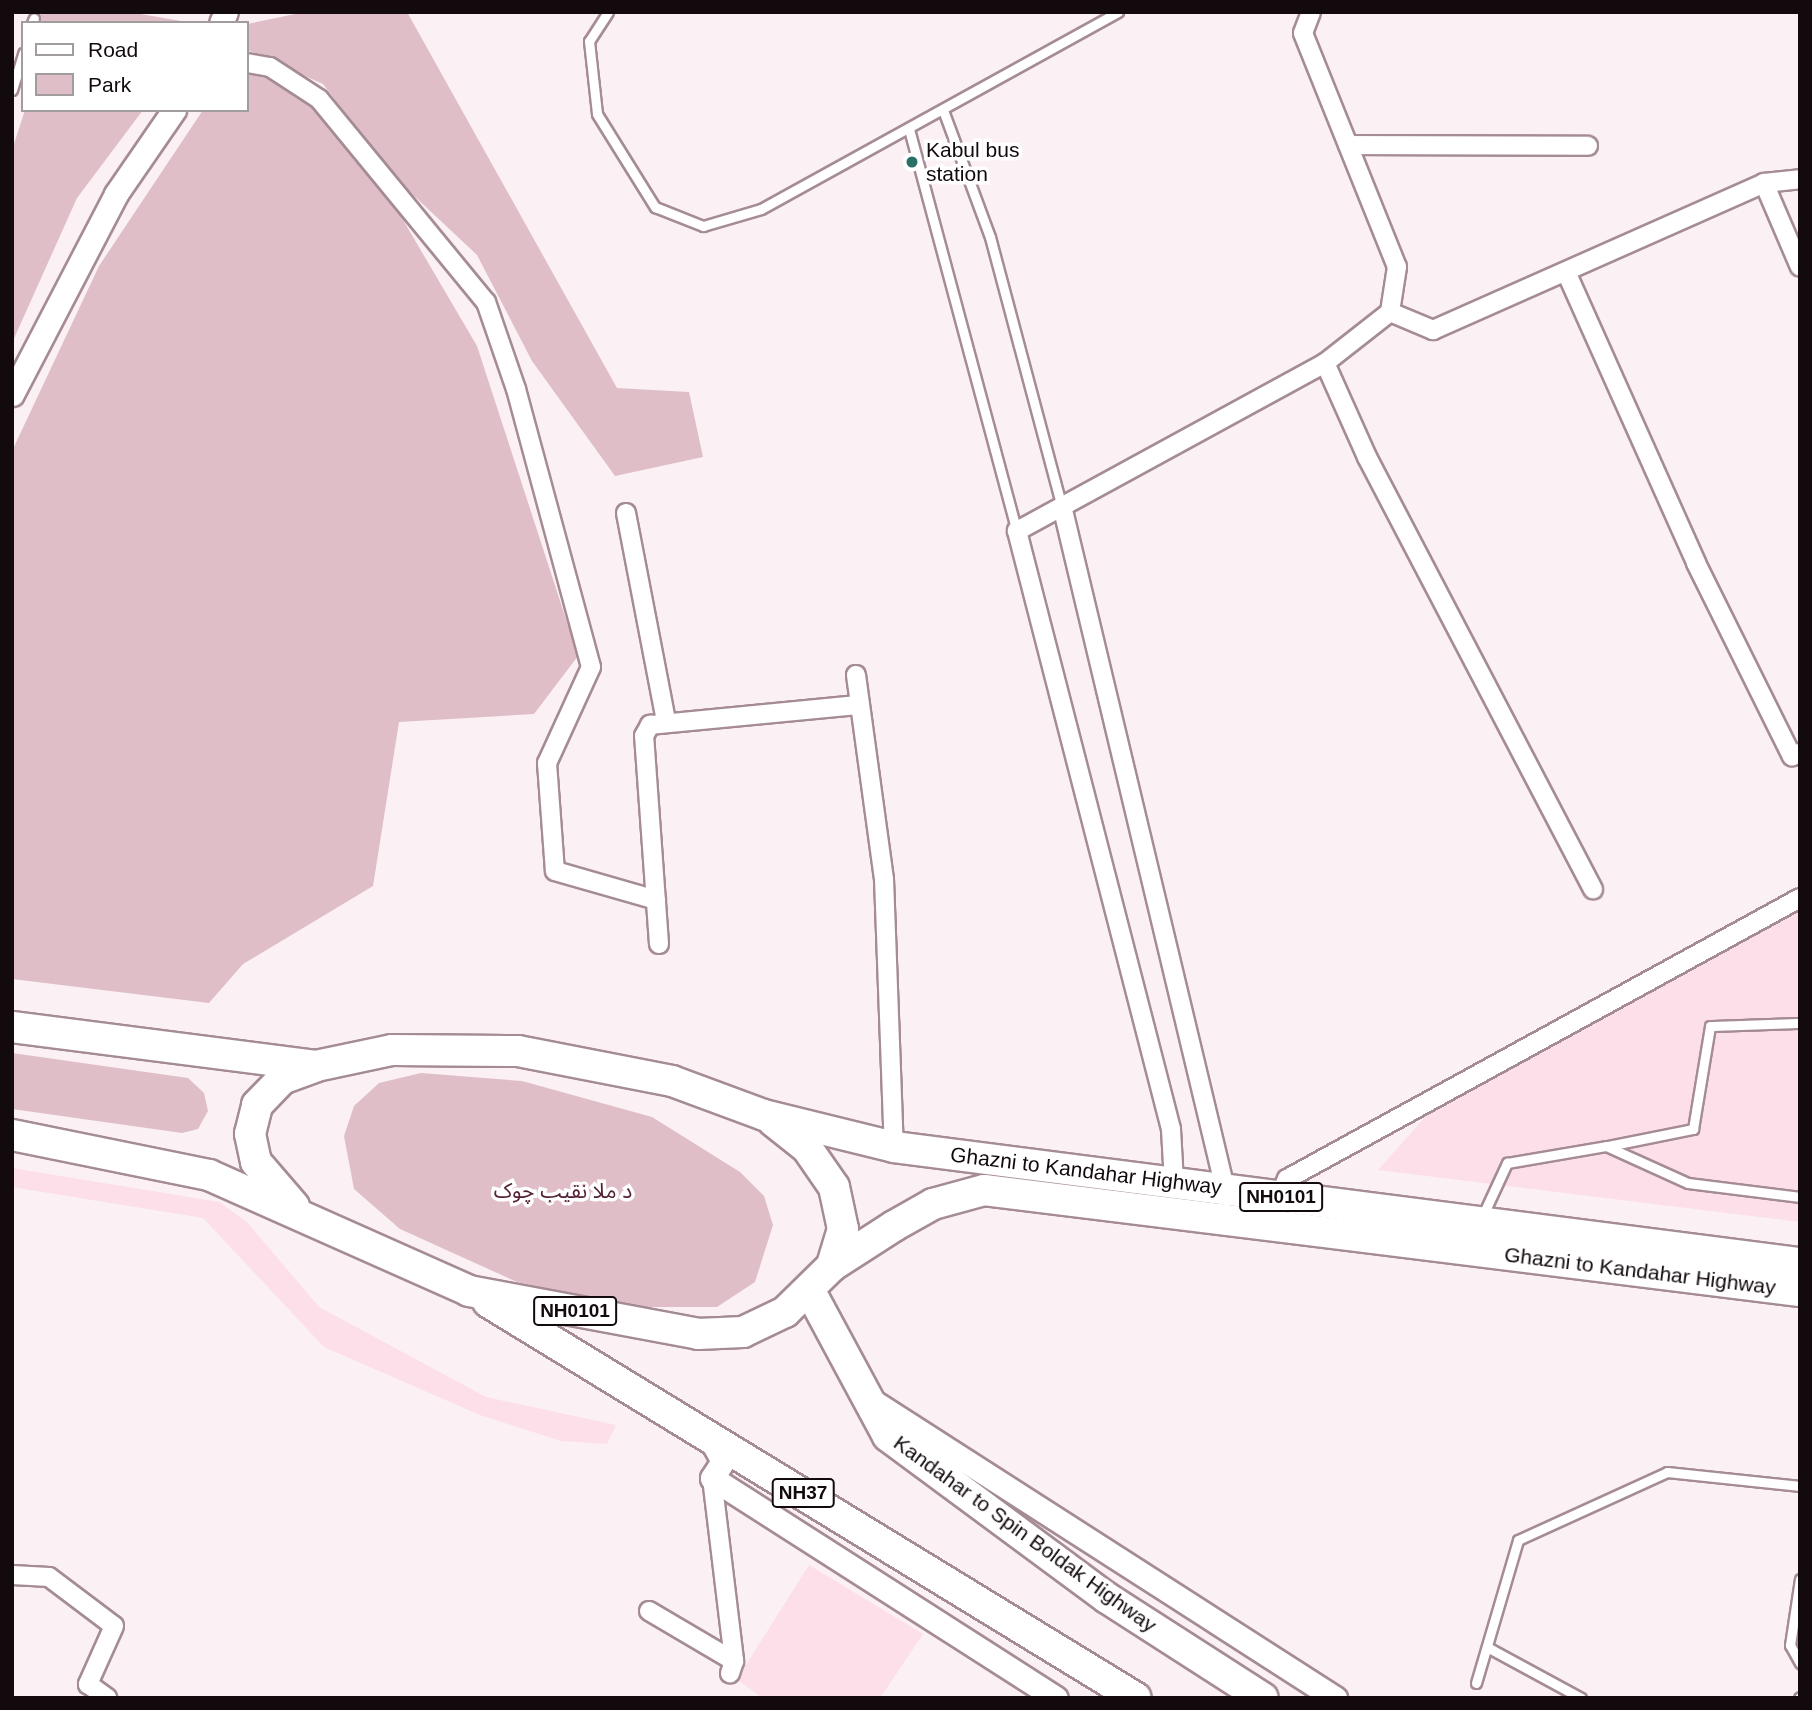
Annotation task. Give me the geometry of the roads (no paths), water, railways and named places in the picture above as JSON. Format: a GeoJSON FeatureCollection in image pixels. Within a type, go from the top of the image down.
{"type":"FeatureCollection","features":[{"type":"Feature","properties":{"kind":"highway","name":"NH0101"},"geometry":{"type":"LineString","coordinates":[[12,1027],[316,1066],[392,1050],[518,1051],[672,1081],[764,1115]]}},
{"type":"Feature","properties":{"kind":"highway","name":"Ghazni to Kandahar Highway"},"geometry":{"type":"LineString","coordinates":[[309,1219],[276,1192],[256,1162],[250,1134],[257,1105],[282,1079],[316,1066]]}},
{"type":"Feature","properties":{"kind":"highway","name":"Ghazni to Kandahar Highway"},"geometry":{"type":"LineString","coordinates":[[764,1115],[894,1147],[1227,1189],[1478,1225],[1800,1263]]}},
{"type":"Feature","properties":{"kind":"highway","name":"Ghazni to Kandahar Highway"},"geometry":{"type":"LineString","coordinates":[[764,1115],[807,1148],[834,1187],[843,1228],[832,1266]]}},
{"type":"Feature","properties":{"kind":"highway","name":"Ghazni to Kandahar Highway"},"geometry":{"type":"LineString","coordinates":[[12,1135],[209,1175],[469,1291],[698,1334],[743,1332],[811,1293],[832,1266],[933,1205],[984,1189],[1224,1222],[1800,1291]]}},
{"type":"Feature","properties":{"kind":"highway","name":"NH37"},"geometry":{"type":"LineString","coordinates":[[469,1291],[1136,1698]]}},
{"type":"Feature","properties":{"kind":"highway","name":"Kandahar to Spin Boldak Highway"},"geometry":{"type":"LineString","coordinates":[[811,1293],[888,1436],[1107,1598],[1263,1698]]}},
{"type":"Feature","properties":{"kind":"street"},"geometry":{"type":"LineString","coordinates":[[1174,1183],[1171,1129],[1017,531],[1063,510],[1325,363],[1390,312],[1396,267],[1303,33],[1311,12]]}},
{"type":"Feature","properties":{"kind":"street"},"geometry":{"type":"LineString","coordinates":[[248,63],[270,67],[319,99],[486,302],[516,389],[592,667],[547,762],[555,871],[656,900]]}},
{"type":"Feature","properties":{"kind":"street"},"geometry":{"type":"LineString","coordinates":[[12,394],[116,194],[173,112]]}},
{"type":"Feature","properties":{"kind":"street"},"geometry":{"type":"LineString","coordinates":[[1348,145],[1588,146]]}},
{"type":"Feature","properties":{"kind":"street"},"geometry":{"type":"LineString","coordinates":[[1390,312],[1433,330],[1567,274],[1764,183],[1800,179]]}},
{"type":"Feature","properties":{"kind":"street"},"geometry":{"type":"LineString","coordinates":[[1764,183],[1800,267]]}},
{"type":"Feature","properties":{"kind":"street"},"geometry":{"type":"LineString","coordinates":[[1567,274],[1696,563],[1793,755],[1800,753]]}},
{"type":"Feature","properties":{"kind":"street"},"geometry":{"type":"LineString","coordinates":[[1325,363],[1367,457],[1593,889]]}},
{"type":"Feature","properties":{"kind":"street"},"geometry":{"type":"LineString","coordinates":[[1063,510],[1227,1189],[1224,1222]]}},
{"type":"Feature","properties":{"kind":"street"},"geometry":{"type":"LineString","coordinates":[[626,513],[666,721]]}},
{"type":"Feature","properties":{"kind":"street"},"geometry":{"type":"LineString","coordinates":[[856,675],[884,879],[894,1147]]}},
{"type":"Feature","properties":{"kind":"street"},"geometry":{"type":"LineString","coordinates":[[659,944],[644,736],[650,725],[666,721],[859,705]]}},
{"type":"Feature","properties":{"kind":"street"},"geometry":{"type":"LineString","coordinates":[[1279,1196],[1287,1180],[1800,898]]}},
{"type":"Feature","properties":{"kind":"street"},"geometry":{"type":"LineString","coordinates":[[867,1397],[1335,1698]]}},
{"type":"Feature","properties":{"kind":"street"},"geometry":{"type":"LineString","coordinates":[[649,1611],[732,1667],[712,1478],[723,1461],[709,1435]]}},
{"type":"Feature","properties":{"kind":"street"},"geometry":{"type":"LineString","coordinates":[[712,1478],[1056,1698]]}},
{"type":"Feature","properties":{"kind":"street"},"geometry":{"type":"LineString","coordinates":[[12,1575],[49,1577],[114,1626],[88,1684],[107,1698]]}},
{"type":"Feature","properties":{"kind":"lane"},"geometry":{"type":"LineString","coordinates":[[608,12],[589,41],[597,114],[655,207],[703,226],[761,209],[1118,12]]}},
{"type":"Feature","properties":{"kind":"lane"},"geometry":{"type":"LineString","coordinates":[[12,90],[21,60]]}},
{"type":"Feature","properties":{"kind":"lane"},"geometry":{"type":"LineString","coordinates":[[943,110],[990,237],[1063,510]]}},
{"type":"Feature","properties":{"kind":"lane"},"geometry":{"type":"LineString","coordinates":[[909,129],[1017,531]]}},
{"type":"Feature","properties":{"kind":"lane"},"geometry":{"type":"LineString","coordinates":[[1478,1225],[1507,1163],[1693,1129],[1710,1026],[1800,1023]]}},
{"type":"Feature","properties":{"kind":"lane"},"geometry":{"type":"LineString","coordinates":[[1606,1146],[1688,1182],[1800,1197]]}},
{"type":"Feature","properties":{"kind":"lane"},"geometry":{"type":"LineString","coordinates":[[1476,1683],[1518,1540],[1667,1472],[1800,1486]]}},
{"type":"Feature","properties":{"kind":"lane"},"geometry":{"type":"LineString","coordinates":[[1800,1579],[1790,1645],[1800,1663]]}},
{"type":"Feature","properties":{"kind":"lane"},"geometry":{"type":"LineString","coordinates":[[1487,1647],[1581,1698]]}},
{"type":"Feature","properties":{"kind":"place","name":"Kabul bus station"},"geometry":{"type":"Point","coordinates":[912,162]}},
{"type":"Feature","properties":{"kind":"park label","name":"د ملا نقيب چوک"},"geometry":{"type":"Point","coordinates":[563,1191]}}]}
